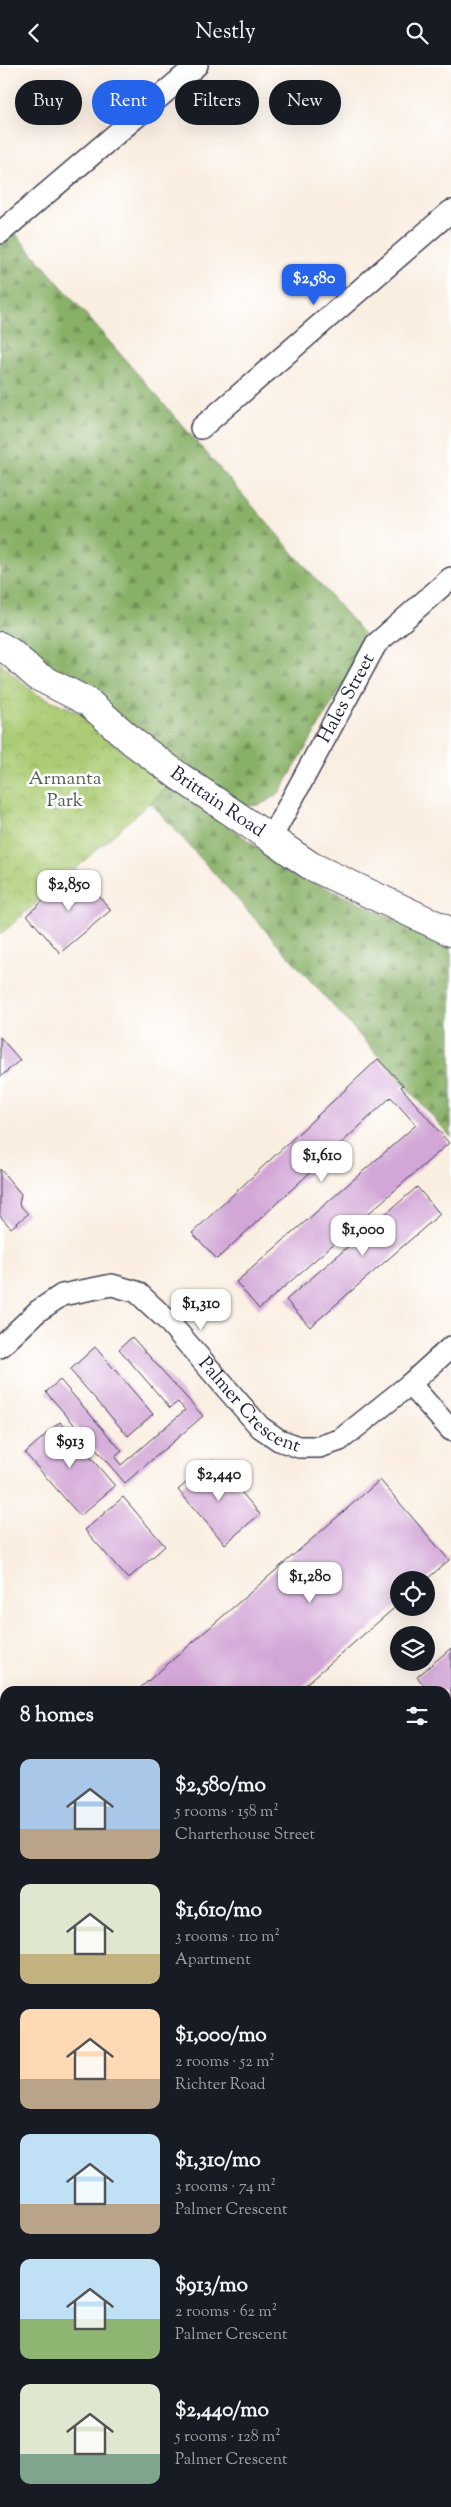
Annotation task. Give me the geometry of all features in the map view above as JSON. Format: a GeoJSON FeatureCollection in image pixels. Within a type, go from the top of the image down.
{"type":"FeatureCollection","features":[{"type":"Feature","properties":{"kind":"main road","name":"Brittain Road"},"geometry":{"type":"LineString","coordinates":[[0,646],[10,652],[36,676],[88,702],[133,742],[270,840],[311,866],[451,932]]}},
{"type":"Feature","properties":{"kind":"street"},"geometry":{"type":"LineString","coordinates":[[0,233],[197,65]]}},
{"type":"Feature","properties":{"kind":"street"},"geometry":{"type":"LineString","coordinates":[[201,428],[451,211]]}},
{"type":"Feature","properties":{"kind":"street","name":"Hales Street"},"geometry":{"type":"LineString","coordinates":[[270,840],[376,644],[451,579]]}},
{"type":"Feature","properties":{"kind":"street","name":"Palmer Crescent"},"geometry":{"type":"LineString","coordinates":[[0,1347],[38,1311],[62,1295],[112,1285],[137,1292],[167,1320],[260,1427],[279,1440],[298,1447],[319,1447],[340,1440],[410,1384],[451,1347]]}},
{"type":"Feature","properties":{"kind":"street"},"geometry":{"type":"LineString","coordinates":[[410,1384],[451,1430]]}},
{"type":"Feature","properties":{"kind":"green space"},"geometry":{"type":"Polygon","coordinates":[[[15,233],[369,640],[280,792],[268,801],[252,806],[231,803],[42,666],[24,647],[0,632],[0,245],[15,233]]]}},
{"type":"Feature","properties":{"kind":"green space","name":"Armanta Park"},"geometry":{"type":"Polygon","coordinates":[[[0,663],[36,694],[82,714],[109,741],[172,783],[0,935],[0,663]]]}},
{"type":"Feature","properties":{"kind":"green space"},"geometry":{"type":"Polygon","coordinates":[[[172,783],[261,850],[309,880],[451,944],[451,1137],[150,802],[172,783]]]}},
{"type":"Feature","properties":{"kind":"building"},"geometry":{"type":"Polygon","coordinates":[[[77,871],[111,910],[60,953],[27,915],[77,871]]]}},
{"type":"Feature","properties":{"kind":"building"},"geometry":{"type":"Polygon","coordinates":[[[0,1037],[20,1060],[0,1077],[0,1037]]]}},
{"type":"Feature","properties":{"kind":"building"},"geometry":{"type":"Polygon","coordinates":[[[378,1059],[403,1085],[401,1087],[449,1143],[259,1309],[236,1282],[416,1125],[391,1097],[217,1259],[192,1233],[378,1059]]]}},
{"type":"Feature","properties":{"kind":"building"},"geometry":{"type":"Polygon","coordinates":[[[0,1169],[21,1194],[19,1204],[28,1214],[11,1228],[0,1216],[0,1169]]]}},
{"type":"Feature","properties":{"kind":"building"},"geometry":{"type":"Polygon","coordinates":[[[417,1187],[440,1214],[310,1327],[286,1300],[417,1187]]]}},
{"type":"Feature","properties":{"kind":"building"},"geometry":{"type":"Polygon","coordinates":[[[132,1337],[203,1416],[125,1483],[46,1392],[60,1380],[122,1451],[115,1457],[121,1465],[185,1410],[178,1402],[170,1408],[119,1349],[132,1337]]]}},
{"type":"Feature","properties":{"kind":"building"},"geometry":{"type":"Polygon","coordinates":[[[95,1347],[153,1414],[128,1436],[70,1370],[95,1347]]]}},
{"type":"Feature","properties":{"kind":"building"},"geometry":{"type":"Polygon","coordinates":[[[60,1422],[115,1486],[80,1516],[25,1453],[60,1422]]]}},
{"type":"Feature","properties":{"kind":"building"},"geometry":{"type":"Polygon","coordinates":[[[213,1459],[260,1514],[225,1544],[178,1490],[213,1459]]]}},
{"type":"Feature","properties":{"kind":"building"},"geometry":{"type":"Polygon","coordinates":[[[380,1480],[449,1560],[435,1572],[390,1571],[390,1612],[304,1686],[142,1686],[380,1480]]]}},
{"type":"Feature","properties":{"kind":"building"},"geometry":{"type":"Polygon","coordinates":[[[123,1497],[165,1546],[128,1579],[85,1530],[123,1497]]]}},
{"type":"Feature","properties":{"kind":"building"},"geometry":{"type":"Polygon","coordinates":[[[451,1648],[451,1686],[425,1686],[417,1677],[424,1671],[435,1671],[435,1662],[451,1648]]]}}]}
